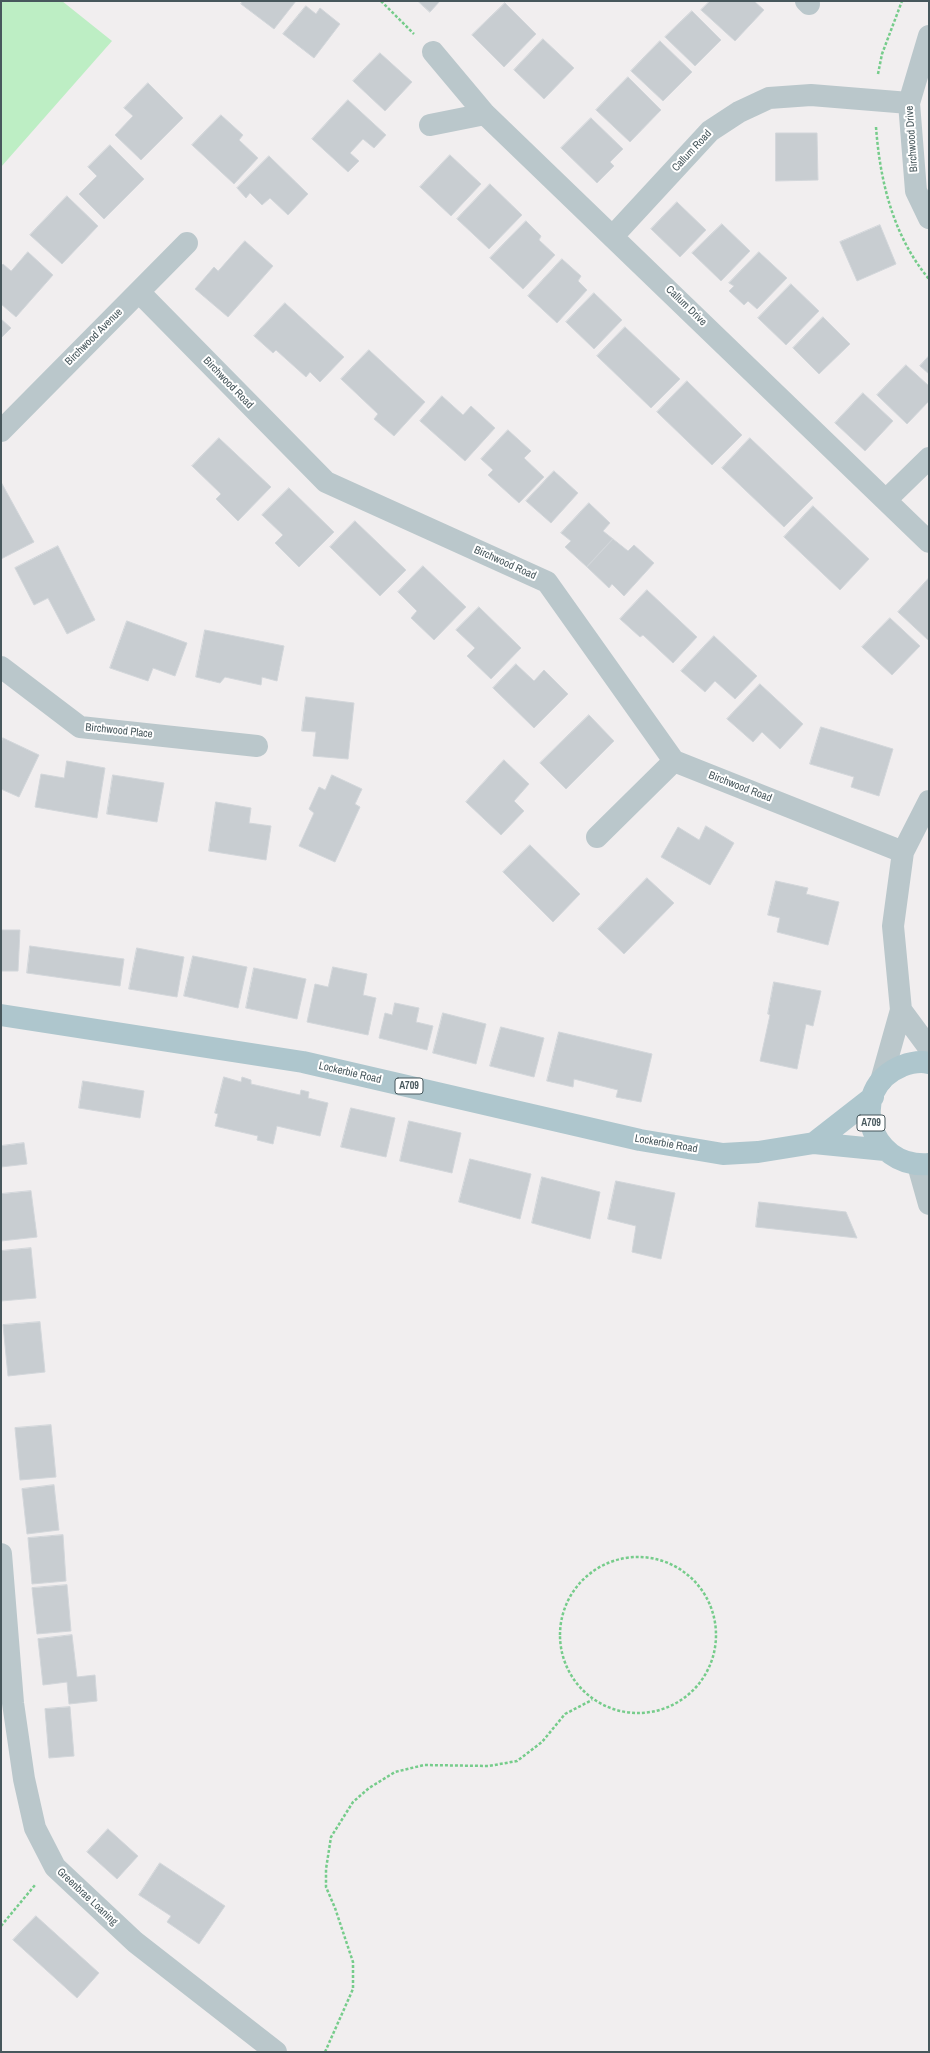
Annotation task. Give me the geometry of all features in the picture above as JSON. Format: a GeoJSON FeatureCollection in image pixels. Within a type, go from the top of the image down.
{"type":"FeatureCollection","features":[{"type":"Feature","properties":{"kind":"main road","name":"Lockerbie Road"},"geometry":{"type":"LineString","coordinates":[[1,1015],[303,1062],[640,1140],[723,1154],[758,1152],[814,1143],[885,1150]]}},
{"type":"Feature","properties":{"kind":"main road","name":"A709"},"geometry":{"type":"LineString","coordinates":[[924,1164],[906,1163],[895,1158],[885,1150],[876,1139],[871,1125],[870,1111],[877,1089],[894,1070],[909,1064],[929,1063]]}},
{"type":"Feature","properties":{"kind":"main road","name":"Lockerbie Road"},"geometry":{"type":"LineString","coordinates":[[814,1143],[877,1089]]}},
{"type":"Feature","properties":{"kind":"street","name":"Birchwood Drive"},"geometry":{"type":"LineString","coordinates":[[929,36],[909,104],[916,191],[929,218]]}},
{"type":"Feature","properties":{"kind":"street","name":"Callum Drive"},"geometry":{"type":"LineString","coordinates":[[433,52],[485,114],[929,542]]}},
{"type":"Feature","properties":{"kind":"street","name":"Callum Road"},"geometry":{"type":"LineString","coordinates":[[613,236],[710,131],[739,112],[769,98],[811,95],[909,104]]}},
{"type":"Feature","properties":{"kind":"street"},"geometry":{"type":"LineString","coordinates":[[430,126],[485,114]]}},
{"type":"Feature","properties":{"kind":"street","name":"Birchwood Avenue"},"geometry":{"type":"LineString","coordinates":[[1,431],[187,243]]}},
{"type":"Feature","properties":{"kind":"street","name":"Birchwood Road"},"geometry":{"type":"LineString","coordinates":[[139,292],[326,482],[547,582],[674,761],[903,852]]}},
{"type":"Feature","properties":{"kind":"street"},"geometry":{"type":"LineString","coordinates":[[886,500],[929,458]]}},
{"type":"Feature","properties":{"kind":"street","name":"Birchwood Place"},"geometry":{"type":"LineString","coordinates":[[1,667],[80,727],[257,746]]}},
{"type":"Feature","properties":{"kind":"street"},"geometry":{"type":"LineString","coordinates":[[597,837],[674,761]]}},
{"type":"Feature","properties":{"kind":"street"},"geometry":{"type":"LineString","coordinates":[[877,1089],[901,1010],[893,926],[903,852],[929,801]]}},
{"type":"Feature","properties":{"kind":"street"},"geometry":{"type":"LineString","coordinates":[[901,1010],[929,1048]]}},
{"type":"Feature","properties":{"kind":"street"},"geometry":{"type":"LineString","coordinates":[[924,1164],[929,1204]]}},
{"type":"Feature","properties":{"kind":"street","name":"Greenbrae Loaning"},"geometry":{"type":"LineString","coordinates":[[1,1554],[7,1701],[35,1828],[55,1867],[134,1942],[276,2052]]}},
{"type":"Feature","properties":{"kind":"path"},"geometry":{"type":"LineString","coordinates":[[381,1],[433,52]]}},
{"type":"Feature","properties":{"kind":"path"},"geometry":{"type":"LineString","coordinates":[[636,1556],[669,1562],[696,1581],[713,1609],[717,1642],[707,1673],[686,1698],[656,1712],[622,1713],[592,1700],[570,1676],[559,1644],[562,1612],[578,1583],[604,1563],[636,1556]]}},
{"type":"Feature","properties":{"kind":"path"},"geometry":{"type":"LineString","coordinates":[[325,2052],[353,1989],[353,1962],[336,1908],[326,1887],[326,1868],[331,1837],[353,1802],[369,1788],[395,1772],[424,1765],[489,1766],[517,1761],[542,1742],[565,1714],[592,1700]]}},
{"type":"Feature","properties":{"kind":"path"},"geometry":{"type":"LineString","coordinates":[[1,1926],[28,1891],[55,1867]]}},
{"type":"Feature","properties":{"kind":"green space"},"geometry":{"type":"Polygon","coordinates":[[[1,1],[62,1],[112,41],[1,167],[1,1]]]}},
{"type":"Feature","properties":{"kind":"building"},"geometry":{"type":"Polygon","coordinates":[[[243,1],[296,1],[274,29],[241,4],[243,1]]]}},
{"type":"Feature","properties":{"kind":"building"},"geometry":{"type":"Polygon","coordinates":[[[418,1],[440,1],[430,12],[418,1]]]}},
{"type":"Feature","properties":{"kind":"building"},"geometry":{"type":"Polygon","coordinates":[[[710,1],[754,1],[764,10],[735,41],[701,10],[710,1]]]}},
{"type":"Feature","properties":{"kind":"building"},"geometry":{"type":"Polygon","coordinates":[[[505,3],[536,34],[504,67],[472,35],[505,3]]]}},
{"type":"Feature","properties":{"kind":"building"},"geometry":{"type":"Polygon","coordinates":[[[306,6],[316,14],[320,8],[340,24],[314,58],[283,34],[306,6]]]}},
{"type":"Feature","properties":{"kind":"building"},"geometry":{"type":"Polygon","coordinates":[[[692,11],[721,40],[695,66],[665,37],[692,11]]]}},
{"type":"Feature","properties":{"kind":"building"},"geometry":{"type":"Polygon","coordinates":[[[543,39],[574,68],[544,99],[514,70],[543,39]]]}},
{"type":"Feature","properties":{"kind":"building"},"geometry":{"type":"Polygon","coordinates":[[[660,41],[692,72],[663,101],[631,71],[660,41]]]}},
{"type":"Feature","properties":{"kind":"building"},"geometry":{"type":"Polygon","coordinates":[[[380,53],[412,82],[385,111],[353,81],[380,53]]]}},
{"type":"Feature","properties":{"kind":"building"},"geometry":{"type":"Polygon","coordinates":[[[628,77],[661,110],[630,142],[596,110],[628,77]]]}},
{"type":"Feature","properties":{"kind":"building"},"geometry":{"type":"Polygon","coordinates":[[[148,83],[183,118],[141,160],[115,135],[133,116],[124,108],[148,83]]]}},
{"type":"Feature","properties":{"kind":"building"},"geometry":{"type":"Polygon","coordinates":[[[348,100],[386,135],[374,148],[363,139],[350,153],[359,161],[348,172],[312,139],[348,100]]]}},
{"type":"Feature","properties":{"kind":"building"},"geometry":{"type":"Polygon","coordinates":[[[221,115],[243,135],[239,140],[258,158],[234,184],[192,145],[221,115]]]}},
{"type":"Feature","properties":{"kind":"building"},"geometry":{"type":"Polygon","coordinates":[[[591,118],[623,149],[610,162],[614,166],[597,183],[561,148],[591,118]]]}},
{"type":"Feature","properties":{"kind":"building"},"geometry":{"type":"Polygon","coordinates":[[[776,133],[817,133],[818,180],[776,181],[776,133]]]}},
{"type":"Feature","properties":{"kind":"building"},"geometry":{"type":"Polygon","coordinates":[[[110,145],[144,179],[104,219],[79,194],[97,176],[88,167],[110,145]]]}},
{"type":"Feature","properties":{"kind":"building"},"geometry":{"type":"Polygon","coordinates":[[[450,155],[481,184],[451,216],[420,187],[450,155]]]}},
{"type":"Feature","properties":{"kind":"building"},"geometry":{"type":"Polygon","coordinates":[[[269,156],[308,194],[288,215],[270,198],[262,205],[250,193],[246,198],[237,188],[269,156]]]}},
{"type":"Feature","properties":{"kind":"building"},"geometry":{"type":"Polygon","coordinates":[[[490,184],[522,215],[489,249],[457,219],[490,184]]]}},
{"type":"Feature","properties":{"kind":"building"},"geometry":{"type":"Polygon","coordinates":[[[67,196],[98,226],[62,264],[30,235],[67,196]]]}},
{"type":"Feature","properties":{"kind":"building"},"geometry":{"type":"Polygon","coordinates":[[[677,202],[706,230],[680,257],[651,229],[677,202]]]}},
{"type":"Feature","properties":{"kind":"building"},"geometry":{"type":"Polygon","coordinates":[[[526,221],[541,236],[539,240],[555,255],[523,289],[490,258],[526,221]]]}},
{"type":"Feature","properties":{"kind":"building"},"geometry":{"type":"Polygon","coordinates":[[[722,224],[750,251],[721,281],[692,253],[722,224]]]}},
{"type":"Feature","properties":{"kind":"building"},"geometry":{"type":"Polygon","coordinates":[[[880,225],[896,264],[857,281],[840,242],[880,225]]]}},
{"type":"Feature","properties":{"kind":"building"},"geometry":{"type":"Polygon","coordinates":[[[245,241],[273,266],[228,317],[195,289],[214,267],[218,271],[245,241]]]}},
{"type":"Feature","properties":{"kind":"building"},"geometry":{"type":"Polygon","coordinates":[[[28,252],[53,275],[16,317],[1,304],[1,266],[3,264],[11,271],[28,252]]]}},
{"type":"Feature","properties":{"kind":"building"},"geometry":{"type":"Polygon","coordinates":[[[759,252],[787,278],[757,309],[748,301],[744,305],[729,291],[734,286],[729,283],[759,252]]]}},
{"type":"Feature","properties":{"kind":"building"},"geometry":{"type":"Polygon","coordinates":[[[562,259],[581,276],[578,281],[587,290],[557,323],[528,296],[562,259]]]}},
{"type":"Feature","properties":{"kind":"building"},"geometry":{"type":"Polygon","coordinates":[[[791,284],[819,311],[786,345],[758,318],[791,284]]]}},
{"type":"Feature","properties":{"kind":"building"},"geometry":{"type":"Polygon","coordinates":[[[594,293],[622,320],[594,349],[566,322],[594,293]]]}},
{"type":"Feature","properties":{"kind":"building"},"geometry":{"type":"Polygon","coordinates":[[[285,303],[344,357],[320,382],[310,372],[306,377],[276,350],[273,353],[254,336],[285,303]]]}},
{"type":"Feature","properties":{"kind":"building"},"geometry":{"type":"Polygon","coordinates":[[[823,317],[850,344],[819,374],[793,348],[823,317]]]}},
{"type":"Feature","properties":{"kind":"building"},"geometry":{"type":"Polygon","coordinates":[[[1,319],[11,328],[1,338],[1,319]]]}},
{"type":"Feature","properties":{"kind":"building"},"geometry":{"type":"Polygon","coordinates":[[[625,327],[680,379],[651,408],[597,356],[625,327]]]}},
{"type":"Feature","properties":{"kind":"building"},"geometry":{"type":"Polygon","coordinates":[[[369,350],[425,402],[394,436],[374,419],[378,414],[341,379],[369,350]]]}},
{"type":"Feature","properties":{"kind":"building"},"geometry":{"type":"Polygon","coordinates":[[[929,356],[929,374],[920,366],[929,356]]]}},
{"type":"Feature","properties":{"kind":"building"},"geometry":{"type":"Polygon","coordinates":[[[906,365],[929,386],[929,401],[907,424],[877,395],[906,365]]]}},
{"type":"Feature","properties":{"kind":"building"},"geometry":{"type":"Polygon","coordinates":[[[687,381],[742,435],[712,465],[657,412],[687,381]]]}},
{"type":"Feature","properties":{"kind":"building"},"geometry":{"type":"Polygon","coordinates":[[[863,393],[893,421],[865,451],[835,423],[863,393]]]}},
{"type":"Feature","properties":{"kind":"building"},"geometry":{"type":"Polygon","coordinates":[[[442,396],[463,415],[471,406],[495,428],[465,461],[420,421],[442,396]]]}},
{"type":"Feature","properties":{"kind":"building"},"geometry":{"type":"Polygon","coordinates":[[[508,430],[531,451],[524,458],[544,477],[519,503],[488,475],[493,470],[481,459],[508,430]]]}},
{"type":"Feature","properties":{"kind":"building"},"geometry":{"type":"Polygon","coordinates":[[[219,438],[271,487],[238,521],[216,499],[221,494],[192,466],[219,438]]]}},
{"type":"Feature","properties":{"kind":"building"},"geometry":{"type":"Polygon","coordinates":[[[750,438],[813,498],[784,527],[722,468],[750,438]]]}},
{"type":"Feature","properties":{"kind":"building"},"geometry":{"type":"Polygon","coordinates":[[[554,471],[578,493],[551,523],[526,501],[554,471]]]}},
{"type":"Feature","properties":{"kind":"building"},"geometry":{"type":"Polygon","coordinates":[[[1,482],[34,542],[1,559],[1,482]]]}},
{"type":"Feature","properties":{"kind":"building"},"geometry":{"type":"Polygon","coordinates":[[[289,488],[334,532],[299,567],[275,543],[283,535],[262,515],[289,488]]]}},
{"type":"Feature","properties":{"kind":"building"},"geometry":{"type":"Polygon","coordinates":[[[589,503],[610,523],[603,531],[613,539],[587,567],[565,547],[571,541],[561,533],[589,503]]]}},
{"type":"Feature","properties":{"kind":"building"},"geometry":{"type":"Polygon","coordinates":[[[813,506],[869,559],[840,590],[784,537],[813,506]]]}},
{"type":"Feature","properties":{"kind":"building"},"geometry":{"type":"Polygon","coordinates":[[[355,521],[406,570],[380,596],[330,547],[355,521]]]}},
{"type":"Feature","properties":{"kind":"building"},"geometry":{"type":"Polygon","coordinates":[[[613,539],[628,551],[634,545],[654,563],[624,596],[612,584],[609,588],[587,567],[613,539]]]}},
{"type":"Feature","properties":{"kind":"building"},"geometry":{"type":"Polygon","coordinates":[[[58,546],[95,620],[67,634],[48,598],[34,605],[15,568],[58,546]]]}},
{"type":"Feature","properties":{"kind":"building"},"geometry":{"type":"Polygon","coordinates":[[[423,566],[466,607],[434,640],[411,618],[417,611],[398,592],[423,566]]]}},
{"type":"Feature","properties":{"kind":"building"},"geometry":{"type":"Polygon","coordinates":[[[929,578],[929,639],[928,640],[898,612],[929,578]]]}},
{"type":"Feature","properties":{"kind":"building"},"geometry":{"type":"Polygon","coordinates":[[[647,590],[697,637],[673,663],[643,635],[640,637],[620,619],[647,590]]]}},
{"type":"Feature","properties":{"kind":"building"},"geometry":{"type":"Polygon","coordinates":[[[479,607],[521,648],[491,679],[467,656],[475,648],[456,630],[479,607]]]}},
{"type":"Feature","properties":{"kind":"building"},"geometry":{"type":"Polygon","coordinates":[[[890,618],[920,646],[892,675],[862,647],[890,618]]]}},
{"type":"Feature","properties":{"kind":"building"},"geometry":{"type":"Polygon","coordinates":[[[127,621],[187,643],[175,676],[153,668],[148,681],[110,668],[127,621]]]}},
{"type":"Feature","properties":{"kind":"building"},"geometry":{"type":"Polygon","coordinates":[[[205,630],[284,646],[277,681],[262,677],[261,685],[225,677],[220,683],[196,677],[205,630]]]}},
{"type":"Feature","properties":{"kind":"building"},"geometry":{"type":"Polygon","coordinates":[[[714,636],[757,676],[735,699],[715,681],[705,692],[681,671],[714,636]]]}},
{"type":"Feature","properties":{"kind":"building"},"geometry":{"type":"Polygon","coordinates":[[[516,664],[534,681],[544,670],[568,694],[534,728],[493,688],[516,664]]]}},
{"type":"Feature","properties":{"kind":"building"},"geometry":{"type":"Polygon","coordinates":[[[760,684],[803,724],[780,749],[762,732],[753,742],[727,719],[760,684]]]}},
{"type":"Feature","properties":{"kind":"building"},"geometry":{"type":"Polygon","coordinates":[[[306,697],[354,703],[348,759],[313,756],[316,732],[302,731],[306,697]]]}},
{"type":"Feature","properties":{"kind":"building"},"geometry":{"type":"Polygon","coordinates":[[[589,715],[614,741],[566,789],[540,763],[589,715]]]}},
{"type":"Feature","properties":{"kind":"building"},"geometry":{"type":"Polygon","coordinates":[[[821,727],[893,749],[879,796],[851,787],[854,777],[810,764],[821,727]]]}},
{"type":"Feature","properties":{"kind":"building"},"geometry":{"type":"Polygon","coordinates":[[[3,738],[39,755],[19,797],[1,789],[1,743],[3,738]]]}},
{"type":"Feature","properties":{"kind":"building"},"geometry":{"type":"Polygon","coordinates":[[[504,760],[529,784],[514,801],[524,811],[501,835],[466,802],[504,760]]]}},
{"type":"Feature","properties":{"kind":"building"},"geometry":{"type":"Polygon","coordinates":[[[67,761],[105,768],[97,818],[35,807],[41,774],[64,778],[67,761]]]}},
{"type":"Feature","properties":{"kind":"building"},"geometry":{"type":"Polygon","coordinates":[[[113,775],[164,783],[157,822],[107,814],[113,775]]]}},
{"type":"Feature","properties":{"kind":"building"},"geometry":{"type":"Polygon","coordinates":[[[332,775],[362,789],[355,804],[360,807],[335,862],[299,846],[314,813],[309,809],[319,787],[325,790],[332,775]]]}},
{"type":"Feature","properties":{"kind":"building"},"geometry":{"type":"Polygon","coordinates":[[[216,802],[251,808],[249,823],[271,826],[266,860],[209,851],[216,802]]]}},
{"type":"Feature","properties":{"kind":"building"},"geometry":{"type":"Polygon","coordinates":[[[706,826],[734,843],[710,885],[661,857],[678,827],[699,840],[706,826]]]}},
{"type":"Feature","properties":{"kind":"building"},"geometry":{"type":"Polygon","coordinates":[[[530,845],[580,894],[553,922],[503,872],[530,845]]]}},
{"type":"Feature","properties":{"kind":"building"},"geometry":{"type":"Polygon","coordinates":[[[647,878],[674,903],[624,954],[598,929],[647,878]]]}},
{"type":"Feature","properties":{"kind":"building"},"geometry":{"type":"Polygon","coordinates":[[[776,881],[808,888],[806,894],[839,902],[828,945],[777,932],[780,918],[768,915],[776,881]]]}},
{"type":"Feature","properties":{"kind":"building"},"geometry":{"type":"Polygon","coordinates":[[[1,930],[20,930],[18,971],[1,971],[1,930]]]}},
{"type":"Feature","properties":{"kind":"building"},"geometry":{"type":"Polygon","coordinates":[[[30,946],[124,959],[120,986],[27,973],[30,946]]]}},
{"type":"Feature","properties":{"kind":"building"},"geometry":{"type":"Polygon","coordinates":[[[137,948],[184,957],[177,997],[129,989],[137,948]]]}},
{"type":"Feature","properties":{"kind":"building"},"geometry":{"type":"Polygon","coordinates":[[[193,956],[247,967],[238,1008],[184,996],[193,956]]]}},
{"type":"Feature","properties":{"kind":"building"},"geometry":{"type":"Polygon","coordinates":[[[333,967],[367,974],[363,995],[376,998],[368,1035],[307,1022],[315,984],[328,987],[333,967]]]}},
{"type":"Feature","properties":{"kind":"building"},"geometry":{"type":"Polygon","coordinates":[[[254,968],[306,979],[297,1019],[246,1008],[254,968]]]}},
{"type":"Feature","properties":{"kind":"building"},"geometry":{"type":"Polygon","coordinates":[[[774,982],[821,991],[813,1026],[806,1024],[797,1069],[760,1061],[770,1015],[768,1014],[774,982]]]}},
{"type":"Feature","properties":{"kind":"building"},"geometry":{"type":"Polygon","coordinates":[[[395,1003],[419,1008],[416,1022],[433,1026],[427,1050],[379,1038],[385,1013],[392,1015],[395,1003]]]}},
{"type":"Feature","properties":{"kind":"building"},"geometry":{"type":"Polygon","coordinates":[[[443,1013],[486,1024],[476,1064],[433,1053],[443,1013]]]}},
{"type":"Feature","properties":{"kind":"building"},"geometry":{"type":"Polygon","coordinates":[[[501,1027],[544,1038],[534,1077],[490,1066],[501,1027]]]}},
{"type":"Feature","properties":{"kind":"building"},"geometry":{"type":"Polygon","coordinates":[[[559,1032],[652,1054],[641,1102],[616,1097],[618,1090],[574,1079],[573,1087],[547,1081],[559,1032]]]}},
{"type":"Feature","properties":{"kind":"building"},"geometry":{"type":"Polygon","coordinates":[[[224,1077],[241,1082],[242,1077],[251,1080],[251,1084],[300,1095],[301,1090],[309,1092],[308,1098],[328,1103],[320,1136],[277,1126],[273,1144],[257,1140],[258,1136],[215,1126],[218,1114],[215,1113],[224,1077]]]}},
{"type":"Feature","properties":{"kind":"building"},"geometry":{"type":"Polygon","coordinates":[[[83,1081],[144,1091],[140,1118],[79,1108],[83,1081]]]}},
{"type":"Feature","properties":{"kind":"building"},"geometry":{"type":"Polygon","coordinates":[[[351,1108],[395,1118],[386,1157],[341,1147],[351,1108]]]}},
{"type":"Feature","properties":{"kind":"building"},"geometry":{"type":"Polygon","coordinates":[[[409,1121],[461,1133],[452,1173],[400,1161],[409,1121]]]}},
{"type":"Feature","properties":{"kind":"building"},"geometry":{"type":"Polygon","coordinates":[[[24,1143],[27,1164],[1,1167],[1,1146],[24,1143]]]}},
{"type":"Feature","properties":{"kind":"building"},"geometry":{"type":"Polygon","coordinates":[[[470,1159],[531,1174],[520,1219],[459,1202],[470,1159]]]}},
{"type":"Feature","properties":{"kind":"building"},"geometry":{"type":"Polygon","coordinates":[[[542,1177],[600,1192],[590,1239],[532,1223],[542,1177]]]}},
{"type":"Feature","properties":{"kind":"building"},"geometry":{"type":"Polygon","coordinates":[[[616,1181],[675,1193],[661,1259],[632,1252],[636,1226],[608,1219],[616,1181]]]}},
{"type":"Feature","properties":{"kind":"building"},"geometry":{"type":"Polygon","coordinates":[[[31,1191],[37,1237],[1,1241],[1,1194],[31,1191]]]}},
{"type":"Feature","properties":{"kind":"building"},"geometry":{"type":"Polygon","coordinates":[[[759,1202],[846,1212],[857,1238],[756,1227],[759,1202]]]}},
{"type":"Feature","properties":{"kind":"building"},"geometry":{"type":"Polygon","coordinates":[[[31,1248],[36,1298],[1,1301],[1,1251],[31,1248]]]}},
{"type":"Feature","properties":{"kind":"building"},"geometry":{"type":"Polygon","coordinates":[[[40,1322],[45,1372],[8,1376],[3,1325],[40,1322]]]}},
{"type":"Feature","properties":{"kind":"building"},"geometry":{"type":"Polygon","coordinates":[[[51,1425],[56,1477],[20,1480],[15,1428],[51,1425]]]}},
{"type":"Feature","properties":{"kind":"building"},"geometry":{"type":"Polygon","coordinates":[[[54,1485],[59,1530],[27,1534],[22,1489],[54,1485]]]}},
{"type":"Feature","properties":{"kind":"building"},"geometry":{"type":"Polygon","coordinates":[[[63,1535],[66,1581],[32,1584],[28,1538],[63,1535]]]}},
{"type":"Feature","properties":{"kind":"building"},"geometry":{"type":"Polygon","coordinates":[[[67,1585],[71,1631],[37,1634],[32,1588],[67,1585]]]}},
{"type":"Feature","properties":{"kind":"building"},"geometry":{"type":"Polygon","coordinates":[[[72,1635],[77,1677],[95,1675],[97,1701],[69,1704],[67,1682],[43,1685],[38,1639],[72,1635]]]}},
{"type":"Feature","properties":{"kind":"building"},"geometry":{"type":"Polygon","coordinates":[[[70,1707],[74,1756],[49,1758],[45,1709],[70,1707]]]}},
{"type":"Feature","properties":{"kind":"building"},"geometry":{"type":"Polygon","coordinates":[[[108,1829],[138,1856],[117,1879],[87,1852],[108,1829]]]}},
{"type":"Feature","properties":{"kind":"building"},"geometry":{"type":"Polygon","coordinates":[[[160,1863],[225,1906],[199,1944],[167,1922],[171,1916],[139,1895],[160,1863]]]}},
{"type":"Feature","properties":{"kind":"building"},"geometry":{"type":"Polygon","coordinates":[[[36,1916],[99,1973],[77,1998],[13,1940],[36,1916]]]}}]}
